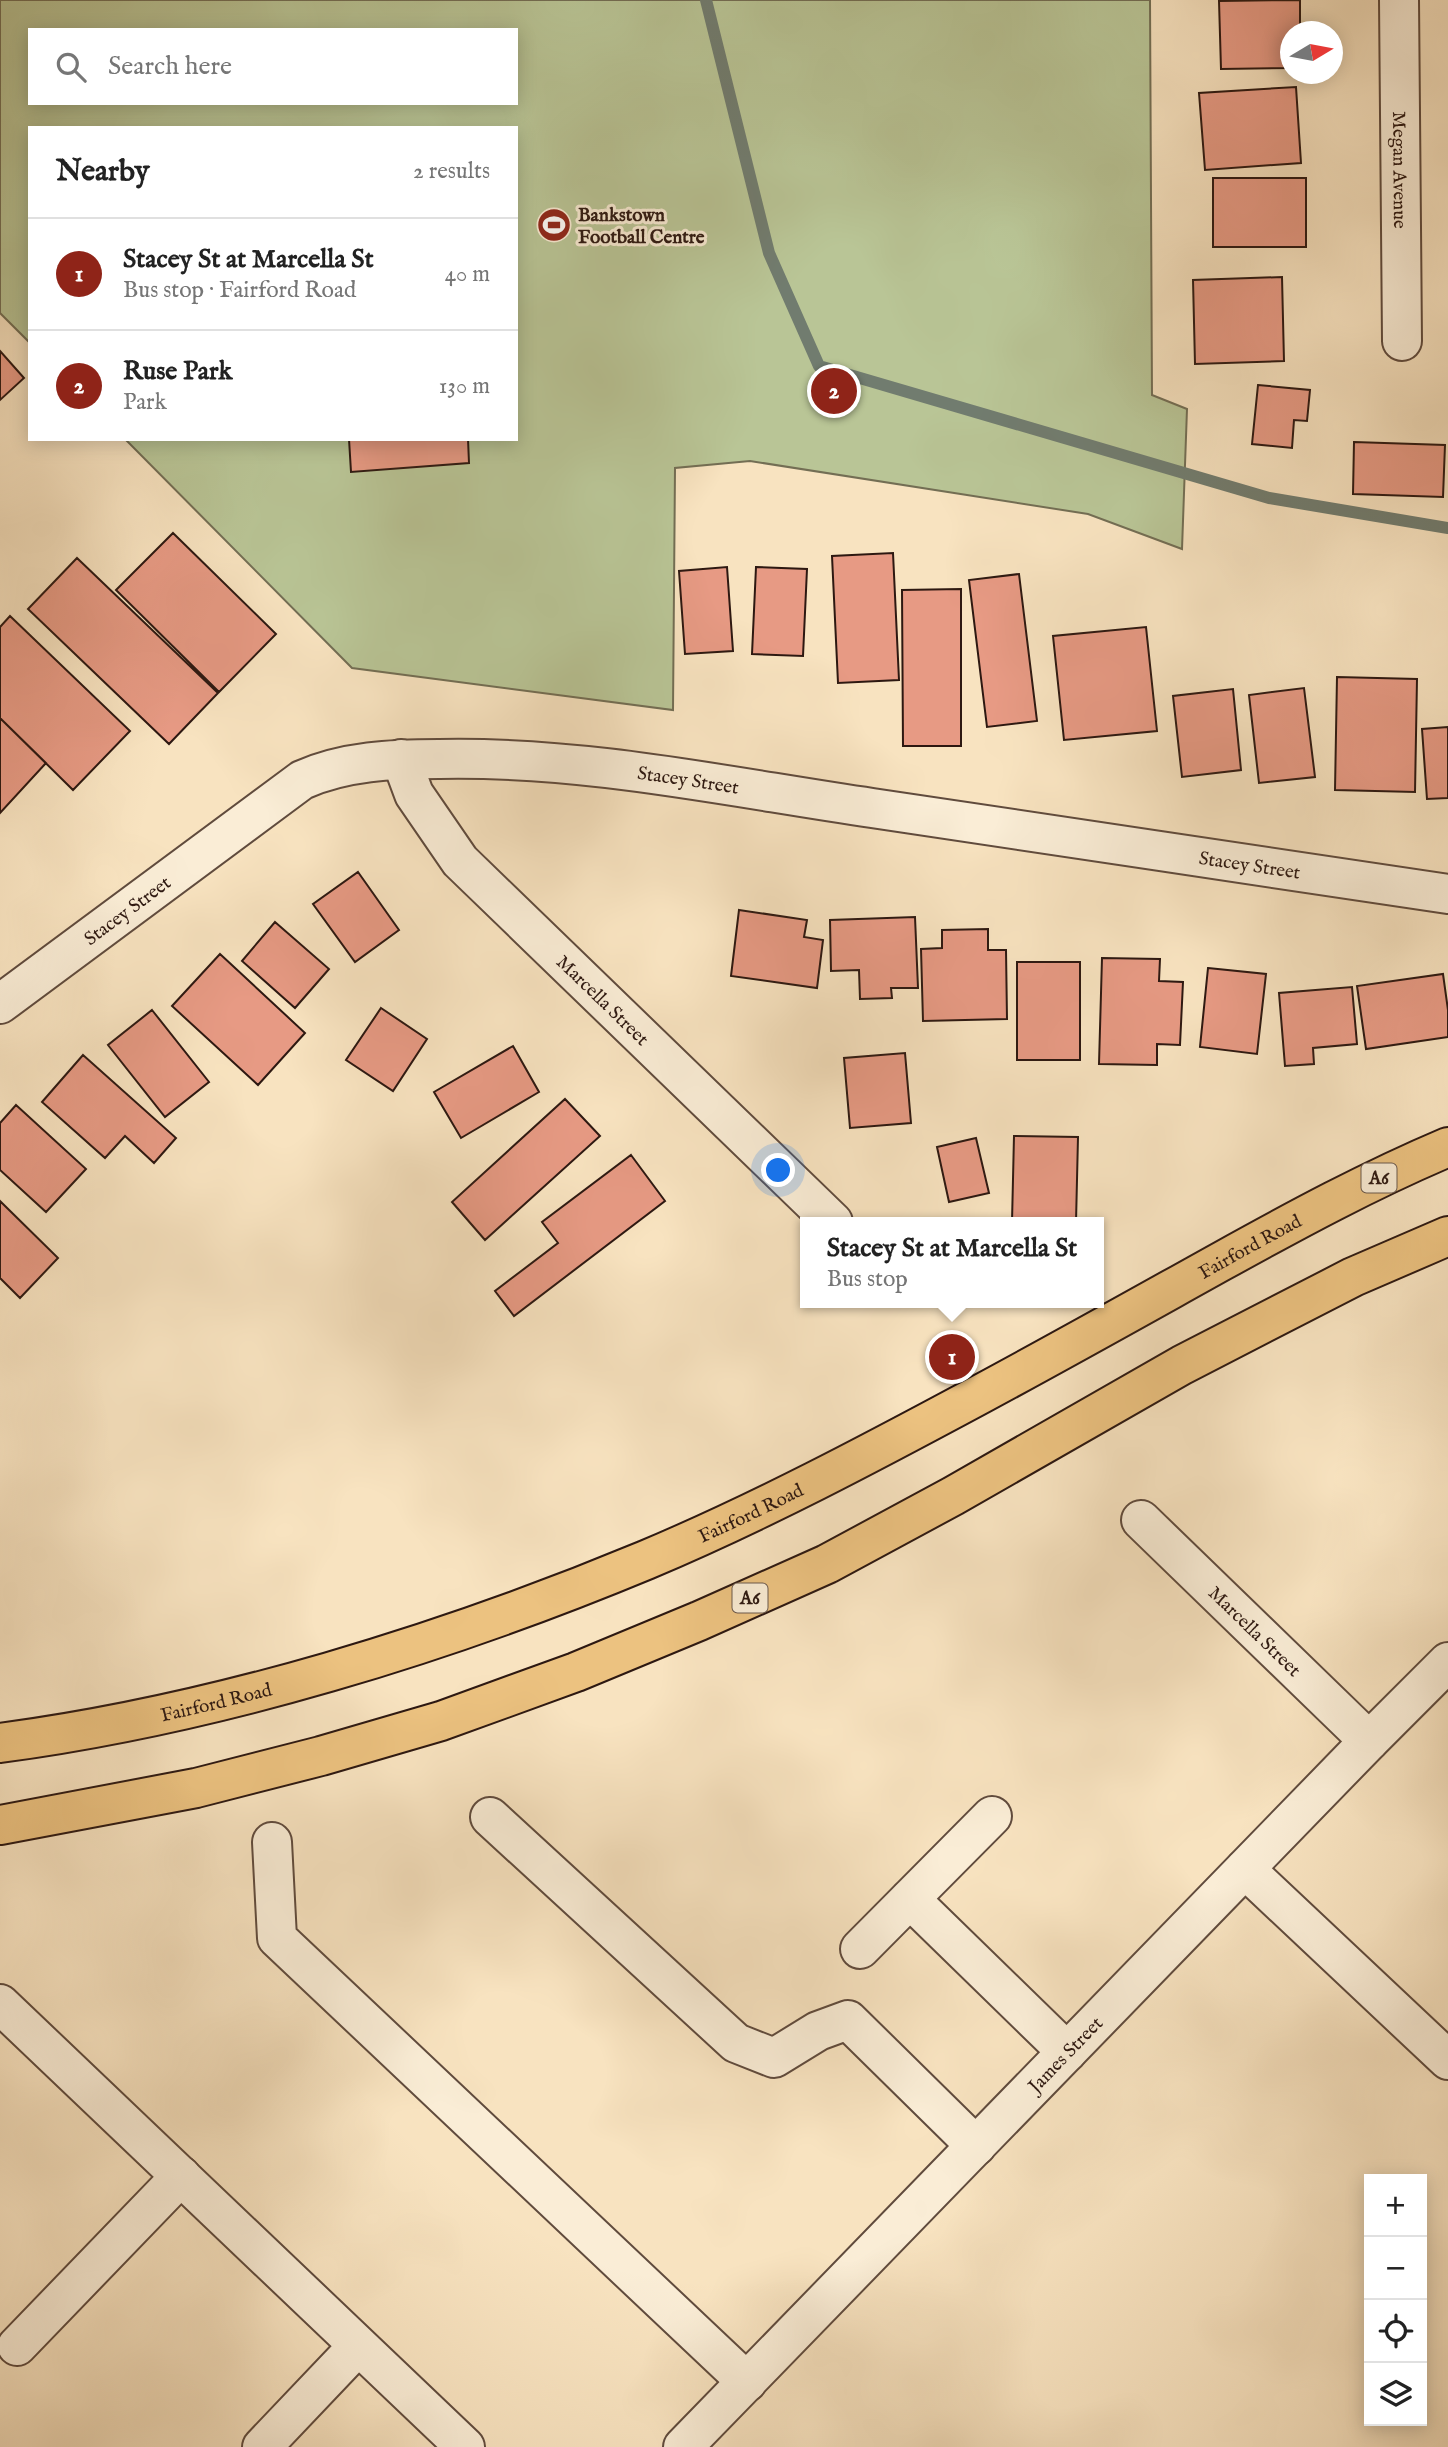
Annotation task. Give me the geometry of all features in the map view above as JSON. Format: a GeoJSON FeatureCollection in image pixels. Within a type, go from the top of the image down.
{"type":"FeatureCollection","features":[{"type":"Feature","properties":{"kind":"highway","name":"Fairford Road"},"geometry":{"type":"LineString","coordinates":[[0,1743],[53,1736],[167,1713],[291,1681],[402,1649],[534,1604],[649,1559],[783,1496],[976,1396],[1312,1212],[1448,1147]]}},
{"type":"Feature","properties":{"kind":"highway","name":"A6"},"geometry":{"type":"LineString","coordinates":[[0,1825],[196,1788],[321,1756],[441,1721],[576,1672],[827,1564],[953,1496],[1182,1365],[1353,1277],[1448,1236]]}},
{"type":"Feature","properties":{"kind":"street","name":"Megan Avenue"},"geometry":{"type":"LineString","coordinates":[[1399,0],[1402,341]]}},
{"type":"Feature","properties":{"kind":"street","name":"Stacey Street"},"geometry":{"type":"LineString","coordinates":[[8,986],[302,780],[342,767],[401,759],[555,762],[656,773],[855,806],[1448,894]]}},
{"type":"Feature","properties":{"kind":"street","name":"Marcella Street"},"geometry":{"type":"LineString","coordinates":[[401,759],[414,794],[460,862],[828,1217]]}},
{"type":"Feature","properties":{"kind":"street","name":"Marcella Street"},"geometry":{"type":"LineString","coordinates":[[1141,1520],[1369,1741]]}},
{"type":"Feature","properties":{"kind":"street","name":"James Street"},"geometry":{"type":"LineString","coordinates":[[683,2447],[1448,1662]]}},
{"type":"Feature","properties":{"kind":"street"},"geometry":{"type":"LineString","coordinates":[[860,1949],[992,1816]]}},
{"type":"Feature","properties":{"kind":"street"},"geometry":{"type":"LineString","coordinates":[[490,1817],[736,2043],[774,2058],[818,2031],[848,2020],[976,2146]]}},
{"type":"Feature","properties":{"kind":"street"},"geometry":{"type":"LineString","coordinates":[[272,1842],[276,1938],[747,2382]]}},
{"type":"Feature","properties":{"kind":"street"},"geometry":{"type":"LineString","coordinates":[[1245,1869],[1448,2060]]}},
{"type":"Feature","properties":{"kind":"street"},"geometry":{"type":"LineString","coordinates":[[909,1899],[1067,2052]]}},
{"type":"Feature","properties":{"kind":"street"},"geometry":{"type":"LineString","coordinates":[[2,2011],[181,2176],[465,2447]]}},
{"type":"Feature","properties":{"kind":"street"},"geometry":{"type":"LineString","coordinates":[[17,2346],[181,2176]]}},
{"type":"Feature","properties":{"kind":"street"},"geometry":{"type":"LineString","coordinates":[[261,2447],[358,2346]]}},
{"type":"Feature","properties":{"kind":"green space"},"geometry":{"type":"Polygon","coordinates":[[[0,0],[1150,0],[1152,395],[1187,409],[1182,549],[1088,514],[750,461],[675,468],[673,710],[352,668],[127,441],[518,441],[518,126],[28,126],[28,341],[0,313],[0,0]]]}},
{"type":"Feature","properties":{"kind":"building"},"geometry":{"type":"Polygon","coordinates":[[[1300,0],[1300,21],[1280,21],[1280,68],[1221,69],[1219,1],[1300,0]]]}},
{"type":"Feature","properties":{"kind":"building"},"geometry":{"type":"Polygon","coordinates":[[[1296,87],[1301,163],[1205,170],[1199,93],[1296,87]]]}},
{"type":"Feature","properties":{"kind":"building"},"geometry":{"type":"Polygon","coordinates":[[[1213,178],[1306,178],[1306,247],[1213,247],[1213,178]]]}},
{"type":"Feature","properties":{"kind":"building"},"geometry":{"type":"Polygon","coordinates":[[[1282,277],[1284,361],[1195,364],[1193,280],[1282,277]]]}},
{"type":"Feature","properties":{"kind":"building"},"geometry":{"type":"Polygon","coordinates":[[[0,351],[24,378],[0,400],[0,351]]]}},
{"type":"Feature","properties":{"kind":"building"},"geometry":{"type":"Polygon","coordinates":[[[1258,385],[1310,390],[1307,421],[1294,420],[1292,448],[1252,444],[1258,385]]]}},
{"type":"Feature","properties":{"kind":"building"},"geometry":{"type":"Polygon","coordinates":[[[349,441],[468,441],[469,463],[351,472],[349,441]]]}},
{"type":"Feature","properties":{"kind":"building"},"geometry":{"type":"Polygon","coordinates":[[[1354,442],[1445,445],[1443,497],[1353,494],[1354,442]]]}},
{"type":"Feature","properties":{"kind":"building"},"geometry":{"type":"Polygon","coordinates":[[[173,533],[276,634],[219,692],[116,590],[173,533]]]}},
{"type":"Feature","properties":{"kind":"building"},"geometry":{"type":"Polygon","coordinates":[[[893,553],[899,680],[838,683],[832,556],[893,553]]]}},
{"type":"Feature","properties":{"kind":"building"},"geometry":{"type":"Polygon","coordinates":[[[77,558],[218,693],[169,744],[28,609],[77,558]]]}},
{"type":"Feature","properties":{"kind":"building"},"geometry":{"type":"Polygon","coordinates":[[[727,567],[733,651],[685,654],[679,571],[727,567]]]}},
{"type":"Feature","properties":{"kind":"building"},"geometry":{"type":"Polygon","coordinates":[[[756,567],[807,569],[803,656],[752,654],[756,567]]]}},
{"type":"Feature","properties":{"kind":"building"},"geometry":{"type":"Polygon","coordinates":[[[1019,574],[1037,721],[987,727],[969,580],[1019,574]]]}},
{"type":"Feature","properties":{"kind":"building"},"geometry":{"type":"Polygon","coordinates":[[[961,589],[961,746],[903,746],[902,590],[961,589]]]}},
{"type":"Feature","properties":{"kind":"building"},"geometry":{"type":"Polygon","coordinates":[[[10,616],[130,731],[73,790],[0,718],[0,627],[10,616]]]}},
{"type":"Feature","properties":{"kind":"building"},"geometry":{"type":"Polygon","coordinates":[[[1146,627],[1157,731],[1064,740],[1053,636],[1146,627]]]}},
{"type":"Feature","properties":{"kind":"building"},"geometry":{"type":"Polygon","coordinates":[[[1337,677],[1417,679],[1415,792],[1335,790],[1337,677]]]}},
{"type":"Feature","properties":{"kind":"building"},"geometry":{"type":"Polygon","coordinates":[[[1304,688],[1315,777],[1259,783],[1249,695],[1304,688]]]}},
{"type":"Feature","properties":{"kind":"building"},"geometry":{"type":"Polygon","coordinates":[[[1233,689],[1241,770],[1182,777],[1173,696],[1233,689]]]}},
{"type":"Feature","properties":{"kind":"building"},"geometry":{"type":"Polygon","coordinates":[[[0,718],[46,763],[0,813],[0,718]]]}},
{"type":"Feature","properties":{"kind":"building"},"geometry":{"type":"Polygon","coordinates":[[[1448,727],[1448,798],[1427,799],[1422,729],[1448,727]]]}},
{"type":"Feature","properties":{"kind":"building"},"geometry":{"type":"Polygon","coordinates":[[[358,872],[399,930],[355,962],[313,904],[358,872]]]}},
{"type":"Feature","properties":{"kind":"building"},"geometry":{"type":"Polygon","coordinates":[[[739,910],[807,920],[804,937],[823,940],[817,988],[731,976],[739,910]]]}},
{"type":"Feature","properties":{"kind":"building"},"geometry":{"type":"Polygon","coordinates":[[[915,917],[918,988],[891,988],[892,998],[860,999],[859,970],[831,971],[830,920],[915,917]]]}},
{"type":"Feature","properties":{"kind":"building"},"geometry":{"type":"Polygon","coordinates":[[[275,922],[329,969],[295,1008],[242,961],[275,922]]]}},
{"type":"Feature","properties":{"kind":"building"},"geometry":{"type":"Polygon","coordinates":[[[988,929],[988,950],[1006,950],[1007,1019],[923,1021],[921,949],[942,948],[942,930],[988,929]]]}},
{"type":"Feature","properties":{"kind":"building"},"geometry":{"type":"Polygon","coordinates":[[[220,954],[305,1033],[258,1085],[172,1006],[220,954]]]}},
{"type":"Feature","properties":{"kind":"building"},"geometry":{"type":"Polygon","coordinates":[[[1102,958],[1160,959],[1159,981],[1183,982],[1180,1045],[1157,1044],[1157,1065],[1099,1064],[1102,958]]]}},
{"type":"Feature","properties":{"kind":"building"},"geometry":{"type":"Polygon","coordinates":[[[1017,962],[1080,962],[1080,1060],[1017,1060],[1017,962]]]}},
{"type":"Feature","properties":{"kind":"building"},"geometry":{"type":"Polygon","coordinates":[[[1208,968],[1266,974],[1257,1054],[1200,1047],[1208,968]]]}},
{"type":"Feature","properties":{"kind":"building"},"geometry":{"type":"Polygon","coordinates":[[[1443,974],[1448,1010],[1448,1037],[1366,1049],[1357,986],[1443,974]]]}},
{"type":"Feature","properties":{"kind":"building"},"geometry":{"type":"Polygon","coordinates":[[[1352,987],[1357,1044],[1313,1048],[1314,1064],[1285,1066],[1279,993],[1352,987]]]}},
{"type":"Feature","properties":{"kind":"building"},"geometry":{"type":"Polygon","coordinates":[[[381,1008],[427,1039],[393,1091],[346,1060],[381,1008]]]}},
{"type":"Feature","properties":{"kind":"building"},"geometry":{"type":"Polygon","coordinates":[[[152,1010],[209,1082],[165,1117],[108,1045],[152,1010]]]}},
{"type":"Feature","properties":{"kind":"building"},"geometry":{"type":"Polygon","coordinates":[[[513,1046],[539,1092],[461,1138],[434,1092],[513,1046]]]}},
{"type":"Feature","properties":{"kind":"building"},"geometry":{"type":"Polygon","coordinates":[[[905,1053],[911,1123],[850,1128],[844,1058],[905,1053]]]}},
{"type":"Feature","properties":{"kind":"building"},"geometry":{"type":"Polygon","coordinates":[[[83,1055],[176,1138],[154,1163],[125,1136],[105,1158],[42,1102],[83,1055]]]}},
{"type":"Feature","properties":{"kind":"building"},"geometry":{"type":"Polygon","coordinates":[[[565,1099],[600,1136],[485,1240],[452,1202],[565,1099]]]}},
{"type":"Feature","properties":{"kind":"building"},"geometry":{"type":"Polygon","coordinates":[[[16,1105],[86,1169],[46,1212],[0,1170],[0,1123],[16,1105]]]}},
{"type":"Feature","properties":{"kind":"building"},"geometry":{"type":"Polygon","coordinates":[[[1014,1136],[1078,1137],[1076,1217],[1012,1217],[1014,1136]]]}},
{"type":"Feature","properties":{"kind":"building"},"geometry":{"type":"Polygon","coordinates":[[[976,1138],[989,1193],[949,1202],[937,1147],[976,1138]]]}},
{"type":"Feature","properties":{"kind":"building"},"geometry":{"type":"Polygon","coordinates":[[[631,1155],[665,1201],[514,1316],[495,1291],[558,1243],[542,1222],[631,1155]]]}},
{"type":"Feature","properties":{"kind":"building"},"geometry":{"type":"Polygon","coordinates":[[[0,1201],[58,1258],[20,1298],[0,1278],[0,1201]]]}},
{"type":"Feature","properties":{"kind":"waterway"},"geometry":{"type":"LineString","coordinates":[[706,0],[769,253],[819,366],[1269,498],[1448,528]]}},
{"type":"Feature","properties":{"kind":"place","name":"Bankstown Football Centre"},"geometry":{"type":"Point","coordinates":[554,225]}},
{"type":"Feature","properties":{"kind":"place","name":"Ruse Park"},"geometry":{"type":"Point","coordinates":[834,391]}},
{"type":"Feature","properties":{"kind":"place","name":"Stacey St at Marcella St"},"geometry":{"type":"Point","coordinates":[952,1357]}}]}
